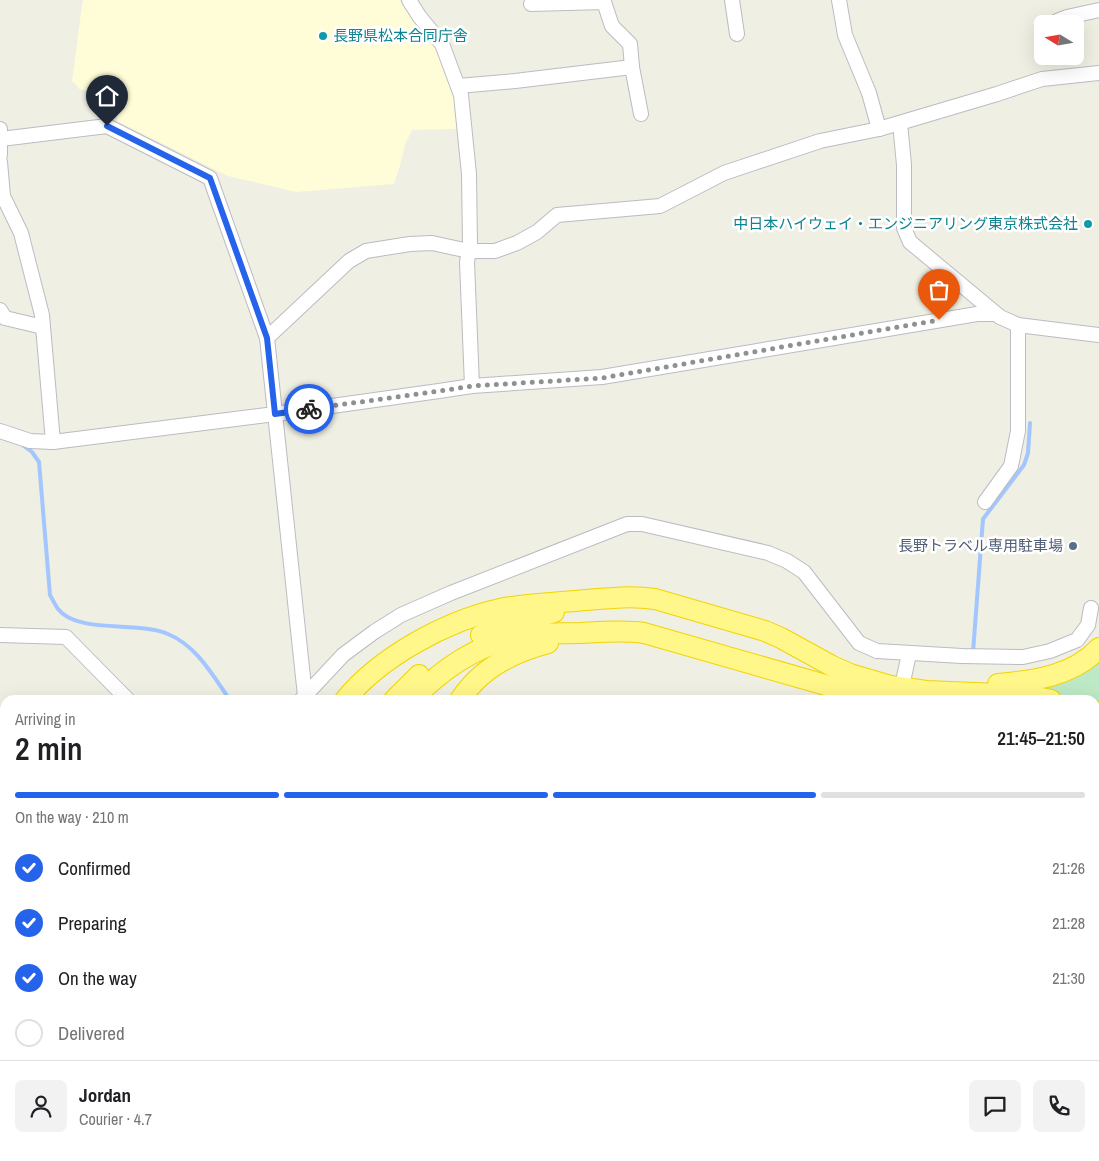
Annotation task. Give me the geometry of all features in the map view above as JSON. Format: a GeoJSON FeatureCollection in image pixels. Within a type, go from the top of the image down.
{"type":"FeatureCollection","features":[{"type":"Feature","properties":{"kind":"highway"},"geometry":{"type":"LineString","coordinates":[[348,695],[374,672],[405,650],[433,633],[481,614],[522,606],[638,596],[766,631],[850,674],[891,686],[926,691],[987,695]]}},
{"type":"Feature","properties":{"kind":"highway"},"geometry":{"type":"LineString","coordinates":[[399,695],[432,663],[468,641],[507,625],[604,599]]}},
{"type":"Feature","properties":{"kind":"highway"},"geometry":{"type":"LineString","coordinates":[[463,695],[479,676],[494,665],[527,649],[567,638],[617,631]]}},
{"type":"Feature","properties":{"kind":"highway"},"geometry":{"type":"LineString","coordinates":[[417,695],[440,674],[460,660],[496,643],[534,635],[631,631],[644,633],[860,695]]}},
{"type":"Feature","properties":{"kind":"highway"},"geometry":{"type":"LineString","coordinates":[[926,691],[1021,682],[1054,676],[1084,661],[1099,648]]}},
{"type":"Feature","properties":{"kind":"highway"},"geometry":{"type":"LineString","coordinates":[[756,666],[828,695]]}},
{"type":"Feature","properties":{"kind":"street"},"geometry":{"type":"LineString","coordinates":[[409,0],[419,16],[442,44],[461,95],[468,174],[470,245],[467,262],[472,386]]}},
{"type":"Feature","properties":{"kind":"street"},"geometry":{"type":"LineString","coordinates":[[732,0],[737,34]]}},
{"type":"Feature","properties":{"kind":"street"},"geometry":{"type":"LineString","coordinates":[[839,0],[845,35],[869,94],[879,129]]}},
{"type":"Feature","properties":{"kind":"street"},"geometry":{"type":"LineString","coordinates":[[531,4],[604,2],[612,26],[630,44],[632,67],[641,114]]}},
{"type":"Feature","properties":{"kind":"street"},"geometry":{"type":"LineString","coordinates":[[1079,15],[1099,10]]}},
{"type":"Feature","properties":{"kind":"street"},"geometry":{"type":"LineString","coordinates":[[458,86],[514,82],[632,67]]}},
{"type":"Feature","properties":{"kind":"street"},"geometry":{"type":"LineString","coordinates":[[267,338],[349,261],[366,251],[410,244],[432,243],[469,251],[495,251],[517,244],[537,232],[557,215],[660,206],[724,173],[820,141],[879,129],[1042,79],[1099,73]]}},
{"type":"Feature","properties":{"kind":"street"},"geometry":{"type":"LineString","coordinates":[[900,123],[904,165],[904,228],[910,242],[996,314],[1018,325],[1099,335]]}},
{"type":"Feature","properties":{"kind":"street"},"geometry":{"type":"LineString","coordinates":[[0,155],[0,134],[107,126],[210,178],[267,338],[303,695]]}},
{"type":"Feature","properties":{"kind":"street"},"geometry":{"type":"LineString","coordinates":[[0,162],[3,196],[21,233],[42,315],[53,442]]}},
{"type":"Feature","properties":{"kind":"street"},"geometry":{"type":"LineString","coordinates":[[0,310],[5,318],[43,327]]}},
{"type":"Feature","properties":{"kind":"street"},"geometry":{"type":"LineString","coordinates":[[0,431],[30,442],[53,442],[275,414],[472,386],[602,378],[977,314],[996,314]]}},
{"type":"Feature","properties":{"kind":"street"},"geometry":{"type":"LineString","coordinates":[[984,502],[1011,466],[1018,432],[1018,325]]}},
{"type":"Feature","properties":{"kind":"street"},"geometry":{"type":"LineString","coordinates":[[306,695],[343,655],[401,615],[451,593],[627,524],[652,526],[768,553],[787,561],[804,572],[859,644],[877,651],[909,654],[1023,657],[1050,651],[1077,640],[1088,625],[1091,608]]}},
{"type":"Feature","properties":{"kind":"street"},"geometry":{"type":"LineString","coordinates":[[0,635],[66,637],[123,695]]}},
{"type":"Feature","properties":{"kind":"street"},"geometry":{"type":"LineString","coordinates":[[904,677],[909,654]]}},
{"type":"Feature","properties":{"kind":"shaded area"},"geometry":{"type":"Polygon","coordinates":[[[83,0],[399,0],[428,37],[439,55],[454,93],[459,125],[456,129],[412,130],[405,145],[394,184],[296,192],[228,176],[117,121],[118,96],[79,89],[72,82],[83,0]]]}},
{"type":"Feature","properties":{"kind":"green space"},"geometry":{"type":"Polygon","coordinates":[[[1099,657],[1099,695],[1056,695],[1046,693],[1046,682],[1099,657]]]}},
{"type":"Feature","properties":{"kind":"waterway"},"geometry":{"type":"LineString","coordinates":[[973,652],[983,519],[1024,465],[1028,453],[1030,423]]}},
{"type":"Feature","properties":{"kind":"waterway"},"geometry":{"type":"LineString","coordinates":[[21,444],[32,452],[39,462],[50,595],[58,609],[67,617],[79,622],[156,630],[178,639],[204,662],[227,695]]}},
{"type":"Feature","properties":{"kind":"way so far"},"geometry":{"type":"LineString","coordinates":[[309,409],[472,386],[602,378],[939,320]]}},
{"type":"Feature","properties":{"kind":"place","name":"長野県松本合同庁舎"},"geometry":{"type":"Point","coordinates":[323,36]}},
{"type":"Feature","properties":{"kind":"place","name":"中日本ハイウェイ・エンジニアリング東京株式会社"},"geometry":{"type":"Point","coordinates":[1088,224]}},
{"type":"Feature","properties":{"kind":"place","name":"長野トラベル専用駐車場"},"geometry":{"type":"Point","coordinates":[1073,546]}},
{"type":"Feature","properties":{"kind":"route"},"geometry":{"type":"LineString","coordinates":[[107,126],[210,178],[267,338],[275,414],[309,409]]}}]}
